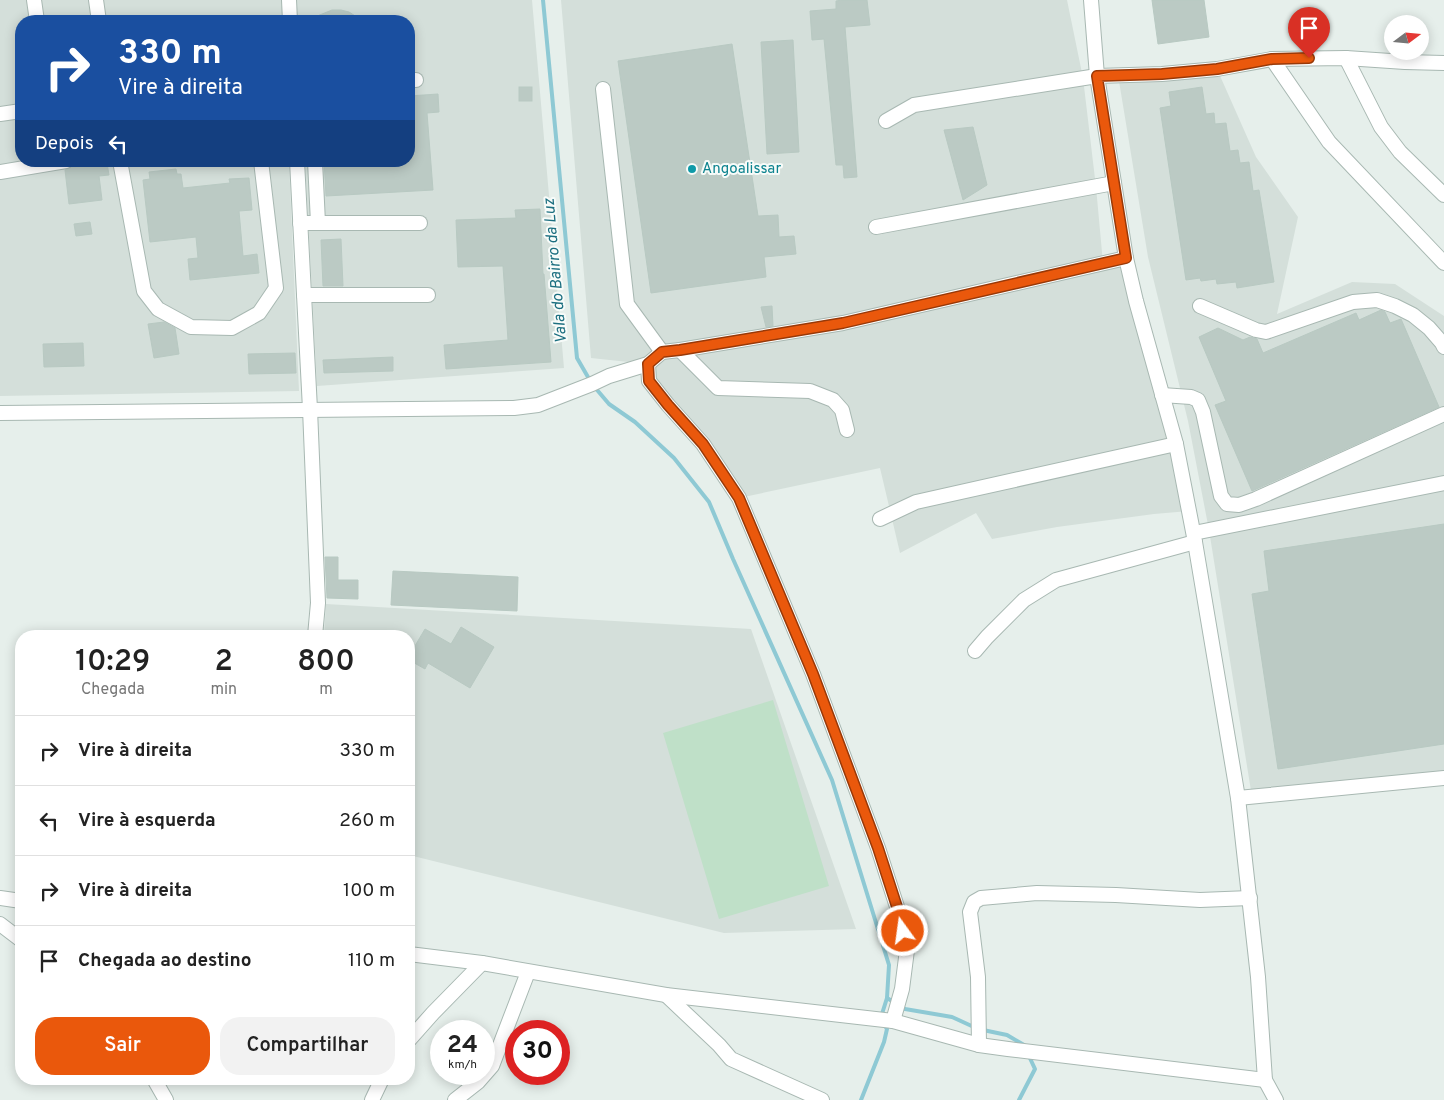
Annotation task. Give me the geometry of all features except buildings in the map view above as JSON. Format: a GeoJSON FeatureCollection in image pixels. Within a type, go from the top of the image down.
{"type":"FeatureCollection","features":[{"type":"Feature","properties":{"kind":"street"},"geometry":{"type":"LineString","coordinates":[[34,0],[36,15]]}},
{"type":"Feature","properties":{"kind":"street"},"geometry":{"type":"LineString","coordinates":[[96,0],[98,15]]}},
{"type":"Feature","properties":{"kind":"street"},"geometry":{"type":"LineString","coordinates":[[289,0],[290,15]]}},
{"type":"Feature","properties":{"kind":"street"},"geometry":{"type":"LineString","coordinates":[[1091,0],[1097,76],[1126,258],[1176,444],[1194,538],[1238,798],[1258,977],[1265,1080],[1276,1100]]}},
{"type":"Feature","properties":{"kind":"street"},"geometry":{"type":"LineString","coordinates":[[886,121],[914,105],[1097,76],[1162,74],[1217,69],[1272,59],[1346,58],[1444,64]]}},
{"type":"Feature","properties":{"kind":"street"},"geometry":{"type":"LineString","coordinates":[[1346,58],[1381,127],[1400,152],[1444,196]]}},
{"type":"Feature","properties":{"kind":"street"},"geometry":{"type":"LineString","coordinates":[[1272,59],[1329,142],[1444,263]]}},
{"type":"Feature","properties":{"kind":"street"},"geometry":{"type":"LineString","coordinates":[[603,89],[628,304],[662,352]]}},
{"type":"Feature","properties":{"kind":"street"},"geometry":{"type":"LineString","coordinates":[[0,114],[15,112]]}},
{"type":"Feature","properties":{"kind":"street"},"geometry":{"type":"LineString","coordinates":[[0,172],[30,167]]}},
{"type":"Feature","properties":{"kind":"street"},"geometry":{"type":"LineString","coordinates":[[121,167],[144,292],[158,309],[191,327],[232,328],[259,312],[276,288],[262,167]]}},
{"type":"Feature","properties":{"kind":"street"},"geometry":{"type":"LineString","coordinates":[[297,167],[318,603],[316,630]]}},
{"type":"Feature","properties":{"kind":"street"},"geometry":{"type":"LineString","coordinates":[[316,167],[318,223]]}},
{"type":"Feature","properties":{"kind":"street"},"geometry":{"type":"LineString","coordinates":[[876,227],[1114,183]]}},
{"type":"Feature","properties":{"kind":"street"},"geometry":{"type":"LineString","coordinates":[[300,223],[420,223]]}},
{"type":"Feature","properties":{"kind":"street"},"geometry":{"type":"LineString","coordinates":[[0,413],[514,408],[538,405],[609,376],[648,364],[662,352],[843,323],[1126,258]]}},
{"type":"Feature","properties":{"kind":"street"},"geometry":{"type":"LineString","coordinates":[[304,295],[428,296]]}},
{"type":"Feature","properties":{"kind":"street"},"geometry":{"type":"LineString","coordinates":[[1200,306],[1256,330],[1266,332],[1353,302],[1377,300],[1413,315],[1429,328],[1444,347]]}},
{"type":"Feature","properties":{"kind":"street"},"geometry":{"type":"LineString","coordinates":[[680,350],[718,388],[810,391],[833,400],[842,410],[847,430]]}},
{"type":"Feature","properties":{"kind":"street"},"geometry":{"type":"LineString","coordinates":[[648,364],[649,381],[703,444],[739,498],[813,674],[878,848],[899,913],[907,950],[902,989],[893,1021]]}},
{"type":"Feature","properties":{"kind":"street"},"geometry":{"type":"LineString","coordinates":[[1162,395],[1191,397],[1198,400],[1203,412],[1221,496],[1227,504],[1240,505],[1444,414]]}},
{"type":"Feature","properties":{"kind":"street"},"geometry":{"type":"LineString","coordinates":[[880,519],[916,502],[1176,444]]}},
{"type":"Feature","properties":{"kind":"street"},"geometry":{"type":"LineString","coordinates":[[975,651],[986,637],[1024,600],[1056,580],[1194,538],[1444,484]]}},
{"type":"Feature","properties":{"kind":"street"},"geometry":{"type":"LineString","coordinates":[[1238,798],[1444,778]]}},
{"type":"Feature","properties":{"kind":"street"},"geometry":{"type":"LineString","coordinates":[[979,1045],[978,977],[970,912],[974,902],[981,898],[1036,893],[1116,894],[1200,900],[1250,898]]}},
{"type":"Feature","properties":{"kind":"street"},"geometry":{"type":"LineString","coordinates":[[0,898],[15,900]]}},
{"type":"Feature","properties":{"kind":"street"},"geometry":{"type":"LineString","coordinates":[[0,924],[15,935]]}},
{"type":"Feature","properties":{"kind":"street"},"geometry":{"type":"LineString","coordinates":[[415,955],[482,963],[666,995],[893,1021],[979,1045],[1265,1080]]}},
{"type":"Feature","properties":{"kind":"street"},"geometry":{"type":"LineString","coordinates":[[415,1033],[432,1013],[482,963]]}},
{"type":"Feature","properties":{"kind":"street"},"geometry":{"type":"LineString","coordinates":[[455,1100],[478,1082],[492,1066],[528,972]]}},
{"type":"Feature","properties":{"kind":"street"},"geometry":{"type":"LineString","coordinates":[[666,995],[719,1045],[731,1059],[822,1100]]}},
{"type":"Feature","properties":{"kind":"street"},"geometry":{"type":"LineString","coordinates":[[157,1085],[166,1100]]}},
{"type":"Feature","properties":{"kind":"street"},"geometry":{"type":"LineString","coordinates":[[372,1100],[379,1085]]}},
{"type":"Feature","properties":{"kind":"shaded area"},"geometry":{"type":"Polygon","coordinates":[[[0,0],[282,0],[283,15],[15,15],[15,167],[289,167],[299,391],[0,396],[0,0]]]}},
{"type":"Feature","properties":{"kind":"shaded area"},"geometry":{"type":"Polygon","coordinates":[[[296,0],[532,0],[564,368],[317,386],[305,167],[415,167],[415,15],[297,15],[296,0]]]}},
{"type":"Feature","properties":{"kind":"shaded area"},"geometry":{"type":"Polygon","coordinates":[[[561,0],[1067,0],[1083,78],[1103,263],[1126,258],[1189,511],[1057,527],[992,539],[976,513],[900,553],[880,468],[739,498],[668,405],[647,364],[591,358],[561,0]]]}},
{"type":"Feature","properties":{"kind":"shaded area"},"geometry":{"type":"Polygon","coordinates":[[[1217,69],[1256,157],[1298,217],[1277,314],[1352,282],[1395,284],[1444,316],[1444,778],[1252,797],[1209,530],[1188,421],[1148,257],[1118,75],[1217,69]]]}},
{"type":"Feature","properties":{"kind":"shaded area"},"geometry":{"type":"Polygon","coordinates":[[[326,604],[751,629],[856,929],[724,933],[415,856],[415,630],[324,630],[326,604]]]}},
{"type":"Feature","properties":{"kind":"green space"},"geometry":{"type":"Polygon","coordinates":[[[773,700],[829,886],[719,919],[663,733],[773,700]]]}},
{"type":"Feature","properties":{"kind":"waterway","name":"Vala do Bairro da Luz"},"geometry":{"type":"LineString","coordinates":[[543,0],[577,358],[592,384],[609,404],[635,422],[674,458],[709,502],[832,780],[889,965],[887,998],[905,1009],[952,1017],[976,1028]]}},
{"type":"Feature","properties":{"kind":"waterway"},"geometry":{"type":"LineString","coordinates":[[881,1017],[887,998]]}},
{"type":"Feature","properties":{"kind":"waterway"},"geometry":{"type":"LineString","coordinates":[[861,1100],[884,1042],[887,1029],[883,1023]]}},
{"type":"Feature","properties":{"kind":"waterway"},"geometry":{"type":"LineString","coordinates":[[983,1030],[1007,1035],[1026,1048]]}},
{"type":"Feature","properties":{"kind":"waterway"},"geometry":{"type":"LineString","coordinates":[[1019,1100],[1035,1069],[1028,1054]]}},
{"type":"Feature","properties":{"kind":"place","name":"Angoalissar"},"geometry":{"type":"Point","coordinates":[692,169]}},
{"type":"Feature","properties":{"kind":"route"},"geometry":{"type":"LineString","coordinates":[[903,931],[878,848],[813,674],[739,498],[703,444],[649,381],[648,364],[662,352],[843,323],[1126,258],[1097,76],[1162,74],[1217,69],[1272,59],[1309,58]]}}]}
